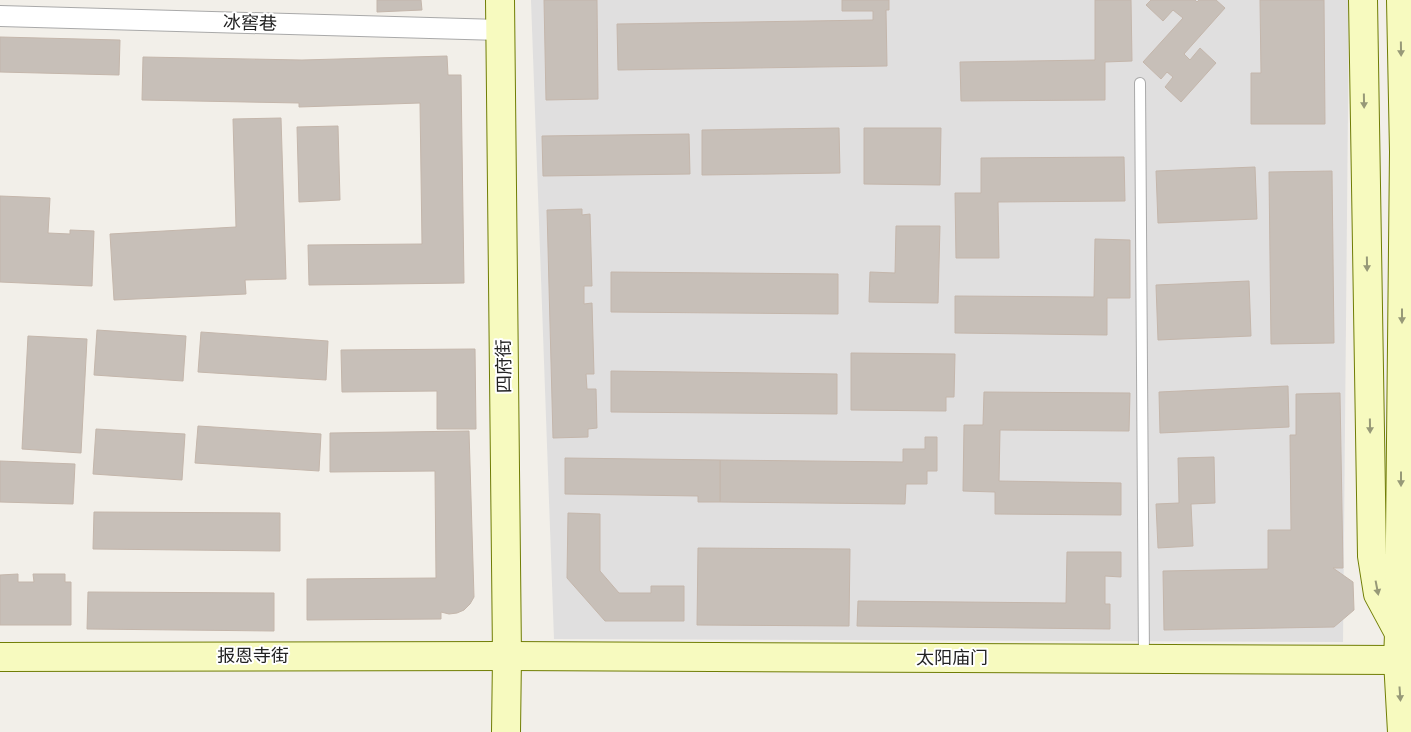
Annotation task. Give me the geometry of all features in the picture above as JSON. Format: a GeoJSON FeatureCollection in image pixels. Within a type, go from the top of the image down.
{"type":"FeatureCollection","features":[{"type":"Feature","properties":{"kind":"street","name":"四府街"},"geometry":{"type":"LineString","coordinates":[[500,0],[506,732]]}},
{"type":"Feature","properties":{"kind":"street"},"geometry":{"type":"LineString","coordinates":[[1363,0],[1372,556],[1378,594],[1398,647]]}},
{"type":"Feature","properties":{"kind":"street"},"geometry":{"type":"LineString","coordinates":[[1400,0],[1404,162],[1398,647],[1402,732]]}},
{"type":"Feature","properties":{"kind":"street","name":"冰窖巷"},"geometry":{"type":"LineString","coordinates":[[0,16],[500,30]]}},
{"type":"Feature","properties":{"kind":"street","name":"太阳庙门"},"geometry":{"type":"LineString","coordinates":[[506,656],[1144,658],[1398,647]]}},
{"type":"Feature","properties":{"kind":"street","name":"报恩寺街"},"geometry":{"type":"LineString","coordinates":[[0,657],[506,656]]}},
{"type":"Feature","properties":{"kind":"lane"},"geometry":{"type":"LineString","coordinates":[[1140,84],[1144,658]]}},
{"type":"Feature","properties":{"kind":"shaded area"},"geometry":{"type":"Polygon","coordinates":[[[531,0],[1349,0],[1343,642],[554,639],[531,0]]]}},
{"type":"Feature","properties":{"kind":"building"},"geometry":{"type":"Polygon","coordinates":[[[377,0],[421,0],[422,10],[377,12],[377,0]]]}},
{"type":"Feature","properties":{"kind":"building"},"geometry":{"type":"Polygon","coordinates":[[[544,0],[597,0],[598,99],[546,100],[544,0]]]}},
{"type":"Feature","properties":{"kind":"building"},"geometry":{"type":"Polygon","coordinates":[[[842,0],[889,0],[889,10],[886,10],[887,66],[618,70],[617,24],[873,20],[873,11],[842,11],[842,0]]]}},
{"type":"Feature","properties":{"kind":"building"},"geometry":{"type":"Polygon","coordinates":[[[1095,0],[1131,0],[1132,61],[1105,62],[1105,100],[961,101],[960,62],[1095,60],[1095,0]]]}},
{"type":"Feature","properties":{"kind":"building"},"geometry":{"type":"Polygon","coordinates":[[[1151,0],[1195,0],[1197,2],[1199,0],[1216,0],[1225,8],[1184,54],[1190,60],[1200,48],[1216,63],[1181,102],[1165,87],[1173,77],[1167,72],[1161,79],[1143,62],[1183,18],[1173,10],[1163,21],[1146,5],[1151,0]]]}},
{"type":"Feature","properties":{"kind":"building"},"geometry":{"type":"Polygon","coordinates":[[[1260,0],[1324,0],[1325,124],[1251,124],[1251,73],[1261,73],[1260,0]]]}},
{"type":"Feature","properties":{"kind":"building"},"geometry":{"type":"Polygon","coordinates":[[[0,37],[120,40],[119,75],[0,72],[0,37]]]}},
{"type":"Feature","properties":{"kind":"building"},"geometry":{"type":"Polygon","coordinates":[[[447,56],[448,75],[461,75],[464,283],[309,285],[308,245],[422,244],[420,103],[299,107],[299,103],[142,100],[143,57],[302,60],[447,56]]]}},
{"type":"Feature","properties":{"kind":"building"},"geometry":{"type":"Polygon","coordinates":[[[281,118],[286,279],[245,280],[246,294],[114,300],[110,234],[236,227],[233,119],[281,118]]]}},
{"type":"Feature","properties":{"kind":"building"},"geometry":{"type":"Polygon","coordinates":[[[338,126],[340,200],[299,202],[297,127],[338,126]]]}},
{"type":"Feature","properties":{"kind":"building"},"geometry":{"type":"Polygon","coordinates":[[[839,128],[840,173],[702,175],[702,130],[839,128]]]}},
{"type":"Feature","properties":{"kind":"building"},"geometry":{"type":"Polygon","coordinates":[[[864,128],[941,128],[940,185],[864,184],[864,128]]]}},
{"type":"Feature","properties":{"kind":"building"},"geometry":{"type":"Polygon","coordinates":[[[689,134],[690,174],[543,176],[542,136],[689,134]]]}},
{"type":"Feature","properties":{"kind":"building"},"geometry":{"type":"Polygon","coordinates":[[[1124,157],[1125,201],[998,202],[999,258],[956,258],[955,193],[981,193],[981,158],[1124,157]]]}},
{"type":"Feature","properties":{"kind":"building"},"geometry":{"type":"Polygon","coordinates":[[[1255,167],[1257,219],[1158,223],[1156,171],[1255,167]]]}},
{"type":"Feature","properties":{"kind":"building"},"geometry":{"type":"Polygon","coordinates":[[[1332,171],[1334,343],[1271,344],[1269,172],[1332,171]]]}},
{"type":"Feature","properties":{"kind":"building"},"geometry":{"type":"Polygon","coordinates":[[[0,196],[50,198],[48,233],[70,234],[70,230],[94,231],[92,286],[0,282],[0,196]]]}},
{"type":"Feature","properties":{"kind":"building"},"geometry":{"type":"Polygon","coordinates":[[[582,209],[582,215],[590,214],[592,286],[584,286],[584,304],[592,303],[594,374],[586,374],[587,389],[596,389],[597,428],[588,429],[588,437],[553,438],[547,210],[582,209]]]}},
{"type":"Feature","properties":{"kind":"building"},"geometry":{"type":"Polygon","coordinates":[[[896,226],[940,226],[938,303],[869,302],[870,272],[895,273],[896,226]]]}},
{"type":"Feature","properties":{"kind":"building"},"geometry":{"type":"Polygon","coordinates":[[[1095,239],[1130,240],[1130,298],[1107,298],[1107,335],[955,333],[955,296],[1094,297],[1095,239]]]}},
{"type":"Feature","properties":{"kind":"building"},"geometry":{"type":"Polygon","coordinates":[[[611,272],[838,274],[838,314],[611,312],[611,272]]]}},
{"type":"Feature","properties":{"kind":"building"},"geometry":{"type":"Polygon","coordinates":[[[1249,281],[1251,336],[1158,340],[1156,285],[1249,281]]]}},
{"type":"Feature","properties":{"kind":"building"},"geometry":{"type":"Polygon","coordinates":[[[97,330],[186,336],[183,381],[94,375],[97,330]]]}},
{"type":"Feature","properties":{"kind":"building"},"geometry":{"type":"Polygon","coordinates":[[[201,332],[328,341],[326,380],[198,372],[201,332]]]}},
{"type":"Feature","properties":{"kind":"building"},"geometry":{"type":"Polygon","coordinates":[[[28,336],[87,339],[81,453],[22,449],[28,336]]]}},
{"type":"Feature","properties":{"kind":"building"},"geometry":{"type":"Polygon","coordinates":[[[475,349],[476,429],[437,429],[437,391],[342,392],[341,350],[475,349]]]}},
{"type":"Feature","properties":{"kind":"building"},"geometry":{"type":"Polygon","coordinates":[[[851,353],[955,354],[954,397],[946,397],[946,411],[851,410],[851,353]]]}},
{"type":"Feature","properties":{"kind":"building"},"geometry":{"type":"Polygon","coordinates":[[[611,371],[837,374],[837,414],[611,412],[611,371]]]}},
{"type":"Feature","properties":{"kind":"building"},"geometry":{"type":"Polygon","coordinates":[[[1288,386],[1289,427],[1160,433],[1159,392],[1288,386]]]}},
{"type":"Feature","properties":{"kind":"building"},"geometry":{"type":"Polygon","coordinates":[[[984,392],[1130,393],[1129,431],[1000,430],[999,481],[1121,483],[1121,515],[995,514],[995,492],[963,491],[964,425],[983,425],[984,392]]]}},
{"type":"Feature","properties":{"kind":"building"},"geometry":{"type":"Polygon","coordinates":[[[1340,393],[1343,568],[1333,568],[1353,582],[1354,610],[1334,627],[1164,630],[1163,571],[1268,569],[1268,530],[1291,530],[1290,435],[1296,435],[1296,394],[1340,393]]]}},
{"type":"Feature","properties":{"kind":"building"},"geometry":{"type":"Polygon","coordinates":[[[198,426],[321,434],[319,471],[195,463],[198,426]]]}},
{"type":"Feature","properties":{"kind":"building"},"geometry":{"type":"Polygon","coordinates":[[[96,429],[185,434],[182,480],[93,474],[96,429]]]}},
{"type":"Feature","properties":{"kind":"building"},"geometry":{"type":"Polygon","coordinates":[[[469,431],[474,597],[470,604],[464,610],[457,613],[441,612],[441,619],[307,620],[307,579],[436,578],[435,471],[330,472],[330,433],[469,431]]]}},
{"type":"Feature","properties":{"kind":"building"},"geometry":{"type":"Polygon","coordinates":[[[925,437],[937,437],[937,471],[927,471],[927,484],[906,484],[905,504],[720,502],[720,460],[903,462],[903,449],[925,449],[925,437]]]}},
{"type":"Feature","properties":{"kind":"building"},"geometry":{"type":"Polygon","coordinates":[[[1214,457],[1215,503],[1191,504],[1193,546],[1158,548],[1156,504],[1179,503],[1178,458],[1214,457]]]}},
{"type":"Feature","properties":{"kind":"building"},"geometry":{"type":"Polygon","coordinates":[[[565,458],[720,460],[720,502],[698,502],[698,496],[565,494],[565,458]]]}},
{"type":"Feature","properties":{"kind":"building"},"geometry":{"type":"Polygon","coordinates":[[[0,461],[75,464],[73,504],[0,502],[0,461]]]}},
{"type":"Feature","properties":{"kind":"building"},"geometry":{"type":"Polygon","coordinates":[[[94,512],[280,513],[280,551],[93,549],[94,512]]]}},
{"type":"Feature","properties":{"kind":"building"},"geometry":{"type":"Polygon","coordinates":[[[568,513],[600,514],[600,571],[619,593],[651,593],[651,586],[684,586],[684,621],[605,621],[567,578],[568,513]]]}},
{"type":"Feature","properties":{"kind":"building"},"geometry":{"type":"Polygon","coordinates":[[[698,548],[850,549],[849,626],[697,625],[698,548]]]}},
{"type":"Feature","properties":{"kind":"building"},"geometry":{"type":"Polygon","coordinates":[[[1067,552],[1121,552],[1121,577],[1105,576],[1105,604],[1110,604],[1110,629],[857,626],[858,601],[1066,603],[1067,552]]]}},
{"type":"Feature","properties":{"kind":"building"},"geometry":{"type":"Polygon","coordinates":[[[18,574],[18,582],[34,582],[33,574],[65,574],[65,582],[71,582],[71,625],[0,625],[0,575],[18,574]]]}},
{"type":"Feature","properties":{"kind":"building"},"geometry":{"type":"Polygon","coordinates":[[[88,592],[274,593],[274,631],[87,629],[88,592]]]}}]}
